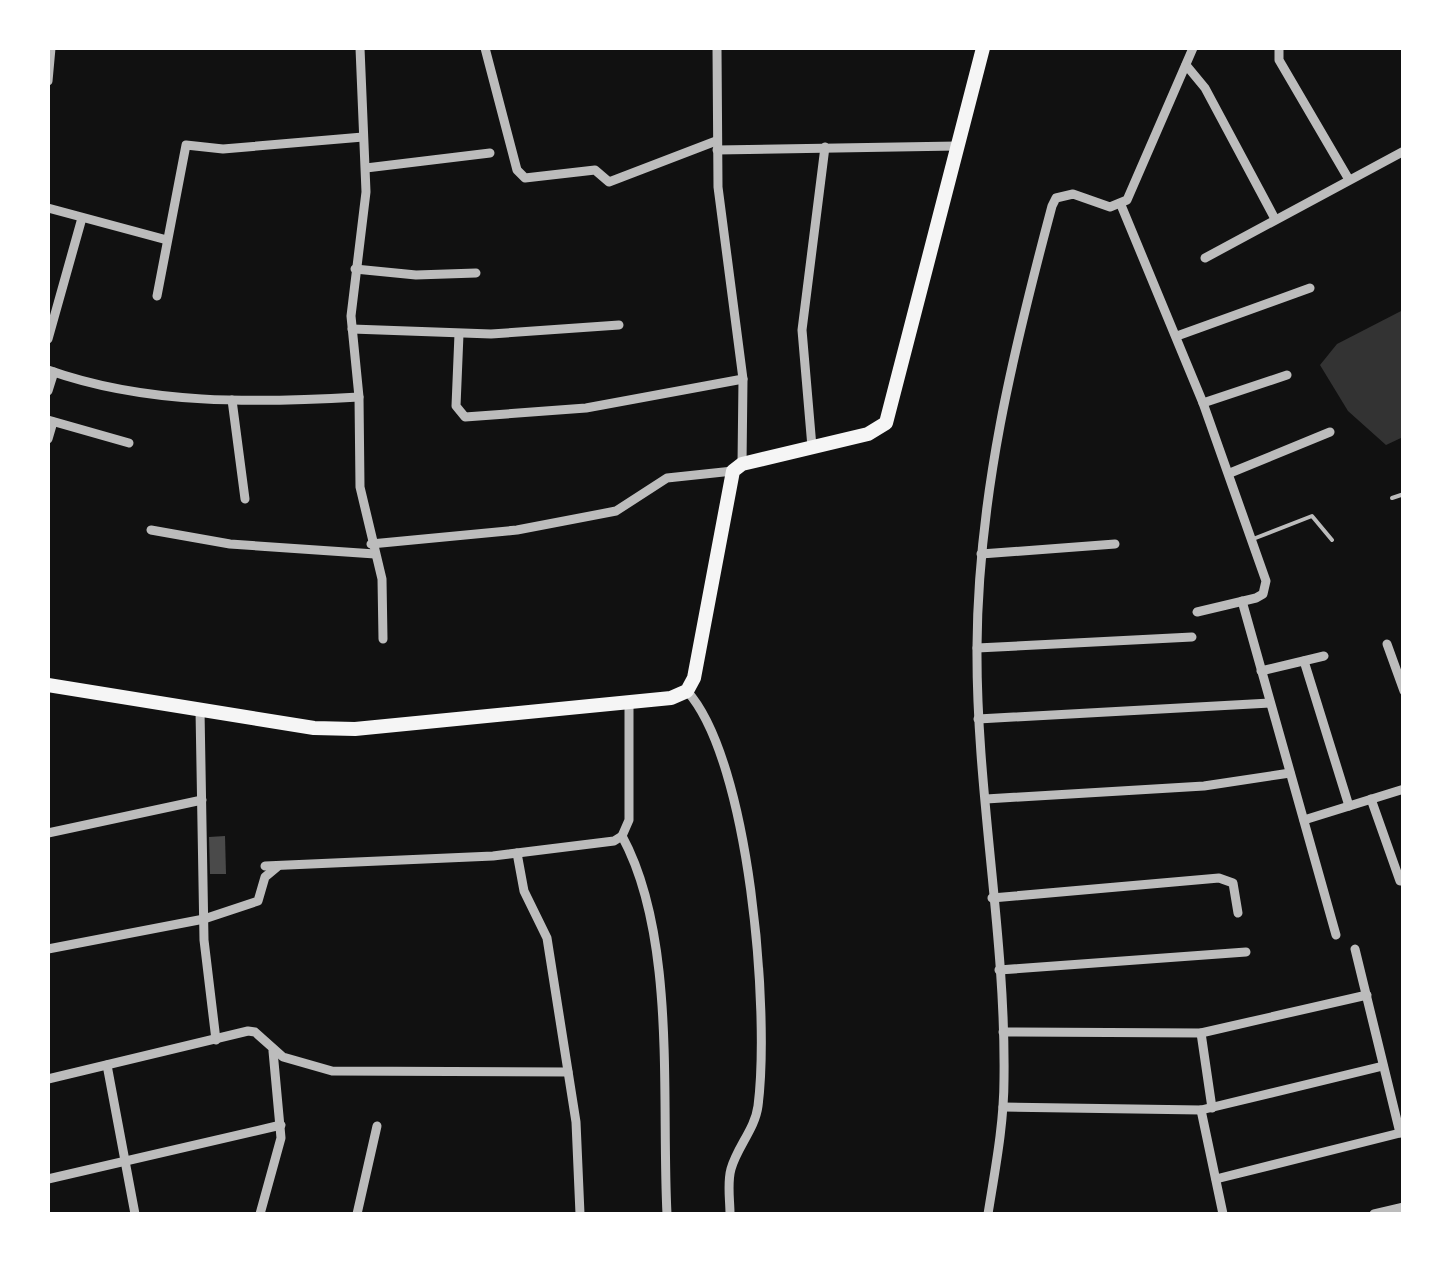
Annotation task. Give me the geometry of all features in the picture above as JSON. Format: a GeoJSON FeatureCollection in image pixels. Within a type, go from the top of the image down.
{"type":"FeatureCollection","features":[{"type":"Feature","properties":{"kind":"main road"},"geometry":{"type":"LineString","coordinates":[[48,686],[314,728],[356,729],[629,703],[672,698],[687,691],[694,678],[737,467],[868,434],[886,422],[983,48]]}},
{"type":"Feature","properties":{"kind":"street"},"geometry":{"type":"LineString","coordinates":[[48,80],[51,48]]}},
{"type":"Feature","properties":{"kind":"street"},"geometry":{"type":"LineString","coordinates":[[360,48],[366,168],[352,330],[359,397],[360,487],[384,593],[383,639]]}},
{"type":"Feature","properties":{"kind":"street"},"geometry":{"type":"LineString","coordinates":[[485,48],[517,170],[525,178],[596,170],[610,182],[717,145],[957,146]]}},
{"type":"Feature","properties":{"kind":"street"},"geometry":{"type":"LineString","coordinates":[[150,530],[230,544],[373,548],[517,530],[616,511],[668,478],[737,467],[743,378],[717,145],[717,48]]}},
{"type":"Feature","properties":{"kind":"street"},"geometry":{"type":"LineString","coordinates":[[988,1214],[1003,1107],[1003,1032],[978,719],[977,648],[981,554],[1004,385],[1056,198],[1073,194],[1110,207],[1121,205],[1134,190],[1192,48]]}},
{"type":"Feature","properties":{"kind":"street"},"geometry":{"type":"LineString","coordinates":[[1279,48],[1279,60],[1348,178]]}},
{"type":"Feature","properties":{"kind":"street"},"geometry":{"type":"LineString","coordinates":[[1186,65],[1205,88],[1275,219]]}},
{"type":"Feature","properties":{"kind":"street"},"geometry":{"type":"LineString","coordinates":[[157,296],[186,146],[223,149],[364,137]]}},
{"type":"Feature","properties":{"kind":"street"},"geometry":{"type":"LineString","coordinates":[[812,448],[802,330],[825,147]]}},
{"type":"Feature","properties":{"kind":"street"},"geometry":{"type":"LineString","coordinates":[[1205,258],[1404,151]]}},
{"type":"Feature","properties":{"kind":"street"},"geometry":{"type":"LineString","coordinates":[[366,168],[490,153]]}},
{"type":"Feature","properties":{"kind":"street"},"geometry":{"type":"LineString","coordinates":[[1121,205],[1230,473],[1266,588],[1263,594],[1197,612]]}},
{"type":"Feature","properties":{"kind":"street"},"geometry":{"type":"LineString","coordinates":[[48,208],[167,240]]}},
{"type":"Feature","properties":{"kind":"street"},"geometry":{"type":"LineString","coordinates":[[48,339],[82,218]]}},
{"type":"Feature","properties":{"kind":"street"},"geometry":{"type":"LineString","coordinates":[[355,269],[416,274],[476,272]]}},
{"type":"Feature","properties":{"kind":"street"},"geometry":{"type":"LineString","coordinates":[[1177,336],[1310,288]]}},
{"type":"Feature","properties":{"kind":"street"},"geometry":{"type":"LineString","coordinates":[[352,330],[459,334],[619,325]]}},
{"type":"Feature","properties":{"kind":"street"},"geometry":{"type":"LineString","coordinates":[[459,334],[456,406],[465,416],[586,408],[743,378]]}},
{"type":"Feature","properties":{"kind":"street"},"geometry":{"type":"LineString","coordinates":[[48,391],[51,371],[141,393],[232,400],[359,397]]}},
{"type":"Feature","properties":{"kind":"street"},"geometry":{"type":"LineString","coordinates":[[1203,403],[1286,375]]}},
{"type":"Feature","properties":{"kind":"street"},"geometry":{"type":"LineString","coordinates":[[232,400],[246,499]]}},
{"type":"Feature","properties":{"kind":"street"},"geometry":{"type":"LineString","coordinates":[[48,439],[50,421],[129,443]]}},
{"type":"Feature","properties":{"kind":"street"},"geometry":{"type":"LineString","coordinates":[[1230,473],[1330,432]]}},
{"type":"Feature","properties":{"kind":"street"},"geometry":{"type":"LineString","coordinates":[[981,554],[1115,544]]}},
{"type":"Feature","properties":{"kind":"street"},"geometry":{"type":"LineString","coordinates":[[1242,601],[1336,935]]}},
{"type":"Feature","properties":{"kind":"street"},"geometry":{"type":"LineString","coordinates":[[977,648],[1192,637]]}},
{"type":"Feature","properties":{"kind":"street"},"geometry":{"type":"LineString","coordinates":[[1387,644],[1404,691]]}},
{"type":"Feature","properties":{"kind":"street"},"geometry":{"type":"LineString","coordinates":[[1261,670],[1324,656]]}},
{"type":"Feature","properties":{"kind":"street"},"geometry":{"type":"LineString","coordinates":[[1304,661],[1350,806]]}},
{"type":"Feature","properties":{"kind":"street"},"geometry":{"type":"LineString","coordinates":[[687,691],[711,727],[738,823],[756,923],[762,990],[758,1104],[732,1166],[730,1214]]}},
{"type":"Feature","properties":{"kind":"street"},"geometry":{"type":"LineString","coordinates":[[265,866],[517,853],[592,846],[622,836],[629,820],[629,703]]}},
{"type":"Feature","properties":{"kind":"street"},"geometry":{"type":"LineString","coordinates":[[978,719],[1270,703]]}},
{"type":"Feature","properties":{"kind":"street"},"geometry":{"type":"LineString","coordinates":[[200,710],[204,919],[216,1040]]}},
{"type":"Feature","properties":{"kind":"street"},"geometry":{"type":"LineString","coordinates":[[986,799],[1204,786],[1290,773]]}},
{"type":"Feature","properties":{"kind":"street"},"geometry":{"type":"LineString","coordinates":[[1304,820],[1404,789]]}},
{"type":"Feature","properties":{"kind":"street"},"geometry":{"type":"LineString","coordinates":[[48,833],[202,800]]}},
{"type":"Feature","properties":{"kind":"street"},"geometry":{"type":"LineString","coordinates":[[1371,800],[1400,882]]}},
{"type":"Feature","properties":{"kind":"street"},"geometry":{"type":"LineString","coordinates":[[622,836],[638,866],[652,916],[666,1214]]}},
{"type":"Feature","properties":{"kind":"street"},"geometry":{"type":"LineString","coordinates":[[517,853],[524,891],[547,938],[576,1122],[580,1214]]}},
{"type":"Feature","properties":{"kind":"street"},"geometry":{"type":"LineString","coordinates":[[48,949],[204,919],[258,901],[265,877],[278,866]]}},
{"type":"Feature","properties":{"kind":"street"},"geometry":{"type":"LineString","coordinates":[[992,898],[1219,878],[1233,883],[1238,913]]}},
{"type":"Feature","properties":{"kind":"street"},"geometry":{"type":"LineString","coordinates":[[1216,1179],[1401,1133],[1354,950]]}},
{"type":"Feature","properties":{"kind":"street"},"geometry":{"type":"LineString","coordinates":[[999,970],[1246,952]]}},
{"type":"Feature","properties":{"kind":"street"},"geometry":{"type":"LineString","coordinates":[[1003,1032],[1201,1033],[1366,995]]}},
{"type":"Feature","properties":{"kind":"street"},"geometry":{"type":"LineString","coordinates":[[48,1079],[255,1032],[273,1051],[314,1066],[351,1072],[568,1072]]}},
{"type":"Feature","properties":{"kind":"street"},"geometry":{"type":"LineString","coordinates":[[1201,1033],[1206,1109],[1223,1214]]}},
{"type":"Feature","properties":{"kind":"street"},"geometry":{"type":"LineString","coordinates":[[260,1214],[278,1152],[281,1125],[273,1051]]}},
{"type":"Feature","properties":{"kind":"street"},"geometry":{"type":"LineString","coordinates":[[108,1065],[135,1214]]}},
{"type":"Feature","properties":{"kind":"street"},"geometry":{"type":"LineString","coordinates":[[1003,1107],[1206,1109],[1383,1066]]}},
{"type":"Feature","properties":{"kind":"street"},"geometry":{"type":"LineString","coordinates":[[48,1179],[281,1125]]}},
{"type":"Feature","properties":{"kind":"street"},"geometry":{"type":"LineString","coordinates":[[357,1214],[377,1126]]}},
{"type":"Feature","properties":{"kind":"street"},"geometry":{"type":"LineString","coordinates":[[1374,1214],[1404,1207]]}},
{"type":"Feature","properties":{"kind":"lane"},"geometry":{"type":"LineString","coordinates":[[1392,498],[1404,494]]}},
{"type":"Feature","properties":{"kind":"lane"},"geometry":{"type":"LineString","coordinates":[[1252,539],[1312,516],[1332,540]]}},
{"type":"Feature","properties":{"kind":"shaded area"},"geometry":{"type":"Polygon","coordinates":[[[1403,310],[1403,437],[1386,445],[1348,411],[1320,365],[1337,344],[1403,310]]]}},
{"type":"Feature","properties":{"kind":"building"},"geometry":{"type":"Polygon","coordinates":[[[225,836],[226,874],[210,874],[209,837],[225,836]]]}}]}
